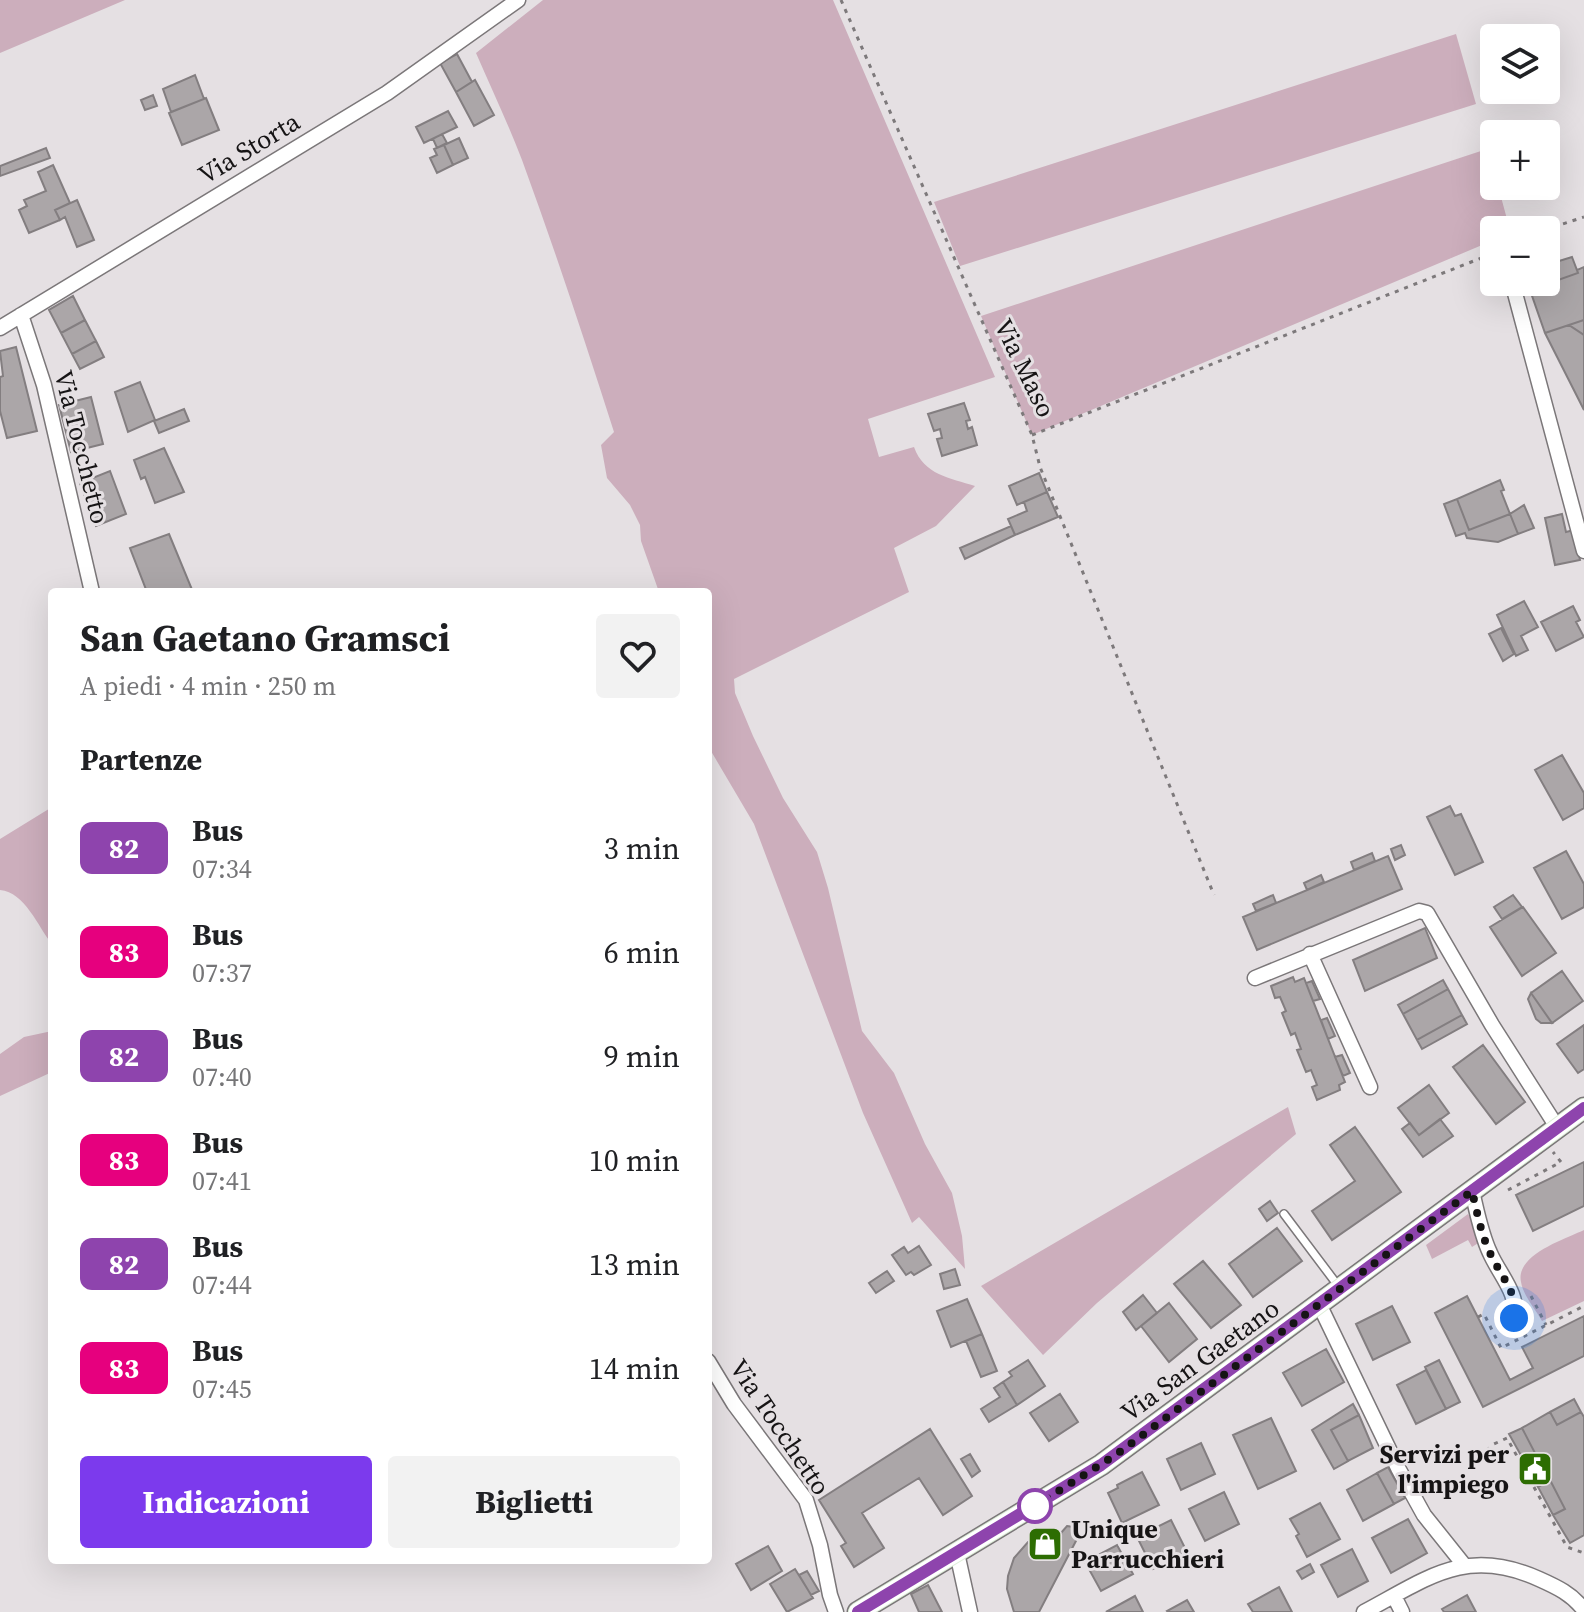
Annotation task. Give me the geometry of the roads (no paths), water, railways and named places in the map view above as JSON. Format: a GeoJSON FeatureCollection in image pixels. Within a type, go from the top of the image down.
{"type":"FeatureCollection","features":[{"type":"Feature","properties":{"kind":"street","name":"Via Storta"},"geometry":{"type":"LineString","coordinates":[[0,328],[387,93],[518,0]]}},
{"type":"Feature","properties":{"kind":"street"},"geometry":{"type":"LineString","coordinates":[[1516,296],[1584,551]]}},
{"type":"Feature","properties":{"kind":"street","name":"Via Tocchetto"},"geometry":{"type":"LineString","coordinates":[[21,315],[44,385],[91,588]]}},
{"type":"Feature","properties":{"kind":"street"},"geometry":{"type":"LineString","coordinates":[[1255,978],[1419,911],[1427,913],[1492,1025],[1557,1127]]}},
{"type":"Feature","properties":{"kind":"street"},"geometry":{"type":"LineString","coordinates":[[1310,954],[1370,1087]]}},
{"type":"Feature","properties":{"kind":"street","name":"Via San Gaetano"},"geometry":{"type":"LineString","coordinates":[[858,1612],[1101,1465],[1584,1108]]}},
{"type":"Feature","properties":{"kind":"street"},"geometry":{"type":"LineString","coordinates":[[1472,1191],[1490,1253],[1513,1298],[1514,1318]]}},
{"type":"Feature","properties":{"kind":"street"},"geometry":{"type":"LineString","coordinates":[[1319,1304],[1424,1515],[1464,1565]]}},
{"type":"Feature","properties":{"kind":"street","name":"Via Tocchetto"},"geometry":{"type":"LineString","coordinates":[[712,1368],[734,1404],[806,1500],[836,1612]]}},
{"type":"Feature","properties":{"kind":"street"},"geometry":{"type":"LineString","coordinates":[[957,1553],[970,1612]]}},
{"type":"Feature","properties":{"kind":"street"},"geometry":{"type":"LineString","coordinates":[[1364,1612],[1439,1573],[1464,1565],[1509,1567],[1526,1573],[1561,1588],[1584,1610]]}},
{"type":"Feature","properties":{"kind":"street"},"geometry":{"type":"LineString","coordinates":[[1394,1596],[1402,1612]]}},
{"type":"Feature","properties":{"kind":"lane"},"geometry":{"type":"LineString","coordinates":[[1284,1214],[1340,1289]]}},
{"type":"Feature","properties":{"kind":"place","name":"Servizi per l'impiego"},"geometry":{"type":"Point","coordinates":[1535,1469]}},
{"type":"Feature","properties":{"kind":"place","name":"Unique Parrucchieri"},"geometry":{"type":"Point","coordinates":[1045,1544]}}]}
